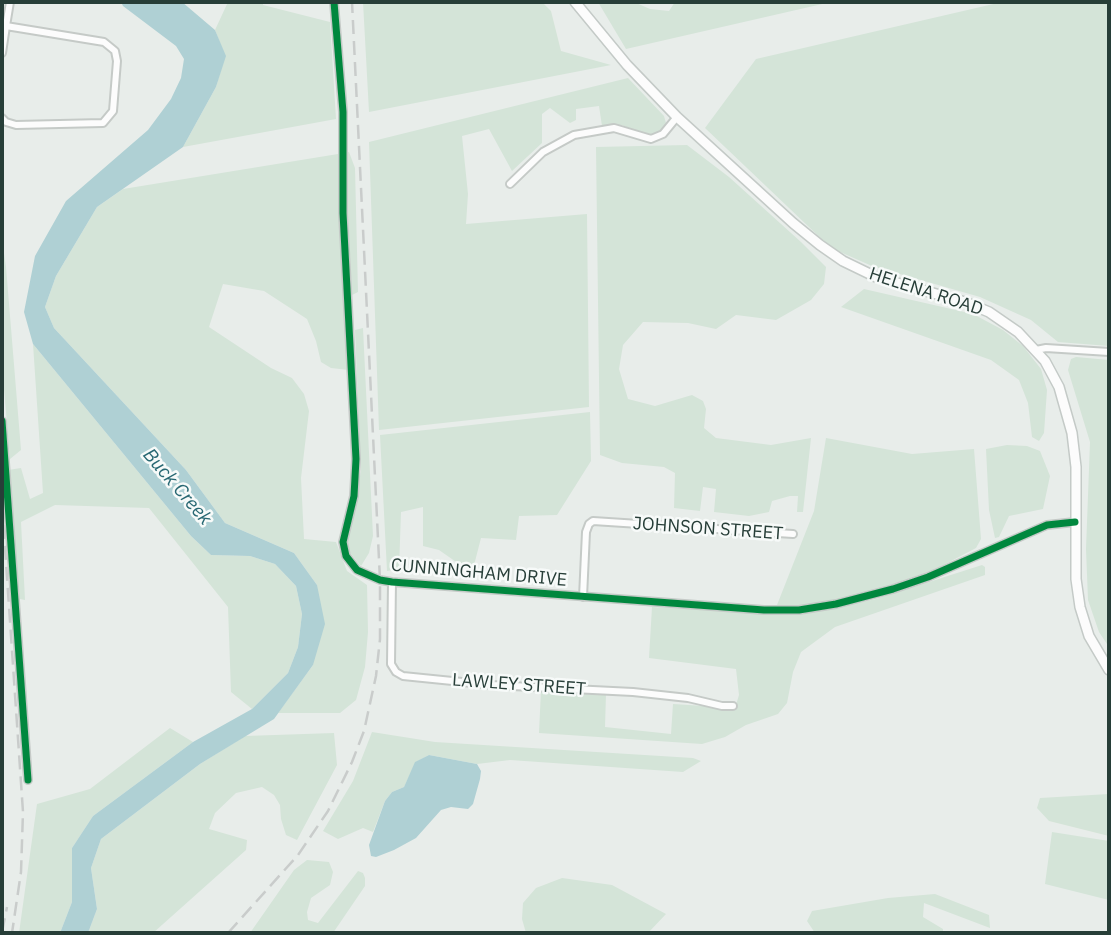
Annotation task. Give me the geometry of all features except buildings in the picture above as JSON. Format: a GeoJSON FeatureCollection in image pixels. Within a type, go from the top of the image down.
{"type":"FeatureCollection","features":[{"type":"Feature","properties":{"kind":"main road","name":"HELENA ROAD"},"geometry":{"type":"LineString","coordinates":[[575,2],[640,80],[677,117],[793,223],[832,254],[876,277],[965,302],[989,312],[1018,332],[1036,351],[1051,371],[1070,419],[1076,467],[1076,579],[1080,607],[1089,636],[1109,670]]}},
{"type":"Feature","properties":{"kind":"street"},"geometry":{"type":"LineString","coordinates":[[2,53],[10,2]]}},
{"type":"Feature","properties":{"kind":"street","name":"CUNNINGHAM DRIVE"},"geometry":{"type":"LineString","coordinates":[[334,2],[343,111],[343,213],[356,459],[354,496],[343,542],[345,556],[357,570],[380,580],[393,582],[777,610],[820,607],[879,593],[928,577],[1047,525],[1075,522]]}},
{"type":"Feature","properties":{"kind":"street"},"geometry":{"type":"LineString","coordinates":[[2,118],[16,125],[103,122],[113,111],[117,61],[115,51],[104,43],[6,26]]}},
{"type":"Feature","properties":{"kind":"street"},"geometry":{"type":"LineString","coordinates":[[510,184],[543,152],[575,135],[614,128],[651,139],[663,134],[677,117]]}},
{"type":"Feature","properties":{"kind":"street"},"geometry":{"type":"LineString","coordinates":[[1036,351],[1046,348],[1109,352]]}},
{"type":"Feature","properties":{"kind":"street"},"geometry":{"type":"LineString","coordinates":[[2,421],[28,780]]}},
{"type":"Feature","properties":{"kind":"street","name":"JOHNSON STREET"},"geometry":{"type":"LineString","coordinates":[[583,597],[583,555],[588,526],[593,521],[793,534]]}},
{"type":"Feature","properties":{"kind":"street","name":"LAWLEY STREET"},"geometry":{"type":"LineString","coordinates":[[393,582],[391,664],[396,672],[403,676],[492,685],[633,692],[733,706]]}},
{"type":"Feature","properties":{"kind":"green space"},"geometry":{"type":"Polygon","coordinates":[[[228,2],[263,2],[263,5],[330,22],[336,119],[183,147],[216,87],[225,56],[215,30],[228,2]]]}},
{"type":"Feature","properties":{"kind":"green space"},"geometry":{"type":"Polygon","coordinates":[[[363,2],[542,2],[551,11],[561,51],[611,65],[369,112],[363,2]]]}},
{"type":"Feature","properties":{"kind":"green space"},"geometry":{"type":"Polygon","coordinates":[[[598,2],[634,2],[650,9],[669,11],[675,2],[831,2],[626,49],[598,2]]]}},
{"type":"Feature","properties":{"kind":"green space"},"geometry":{"type":"Polygon","coordinates":[[[1002,2],[1109,2],[1109,346],[1058,342],[1031,320],[980,297],[872,266],[831,248],[705,128],[756,59],[1002,2]]]}},
{"type":"Feature","properties":{"kind":"green space"},"geometry":{"type":"Polygon","coordinates":[[[628,78],[664,116],[666,123],[658,135],[650,136],[622,125],[602,126],[599,106],[576,109],[576,120],[570,123],[550,108],[542,114],[542,143],[512,171],[489,129],[462,136],[468,194],[466,224],[587,214],[589,407],[379,430],[369,142],[628,78]]]}},
{"type":"Feature","properties":{"kind":"green space"},"geometry":{"type":"Polygon","coordinates":[[[687,145],[729,177],[826,267],[824,284],[811,300],[776,320],[736,315],[716,329],[688,323],[643,322],[623,345],[619,369],[628,399],[655,406],[692,395],[703,401],[706,409],[704,428],[716,438],[771,445],[811,438],[803,512],[797,512],[798,496],[790,496],[772,501],[769,512],[749,516],[714,512],[716,489],[703,487],[700,511],[674,508],[675,473],[664,467],[622,463],[600,455],[596,147],[687,145]]]}},
{"type":"Feature","properties":{"kind":"green space"},"geometry":{"type":"Polygon","coordinates":[[[349,152],[355,168],[358,292],[352,295],[345,153],[349,152]]]}},
{"type":"Feature","properties":{"kind":"green space"},"geometry":{"type":"Polygon","coordinates":[[[338,154],[338,201],[349,370],[331,368],[321,362],[307,319],[264,291],[223,284],[209,327],[271,368],[292,378],[304,394],[309,411],[301,478],[304,539],[336,542],[347,571],[367,585],[368,632],[365,667],[356,700],[340,713],[278,713],[313,665],[317,585],[294,553],[225,523],[186,470],[54,328],[45,307],[56,276],[97,207],[123,189],[338,154]]]}},
{"type":"Feature","properties":{"kind":"green space"},"geometry":{"type":"Polygon","coordinates":[[[2,239],[21,450],[10,459],[2,366],[2,239]]]}},
{"type":"Feature","properties":{"kind":"green space"},"geometry":{"type":"Polygon","coordinates":[[[864,289],[973,314],[1003,330],[1023,346],[1041,369],[1047,390],[1044,433],[1039,441],[1032,437],[1028,403],[1019,380],[991,360],[841,307],[864,289]]]}},
{"type":"Feature","properties":{"kind":"green space"},"geometry":{"type":"Polygon","coordinates":[[[363,328],[373,536],[369,553],[361,566],[350,553],[347,540],[361,471],[355,330],[363,328]]]}},
{"type":"Feature","properties":{"kind":"green space"},"geometry":{"type":"Polygon","coordinates":[[[33,344],[191,536],[211,555],[250,556],[275,564],[296,586],[302,614],[298,647],[288,673],[252,709],[231,692],[228,607],[149,508],[55,505],[21,522],[25,600],[20,599],[8,470],[21,468],[30,499],[43,493],[33,344]]]}},
{"type":"Feature","properties":{"kind":"green space"},"geometry":{"type":"Polygon","coordinates":[[[1076,357],[1109,360],[1109,647],[1099,632],[1088,600],[1086,549],[1090,442],[1068,370],[1071,359],[1076,357]]]}},
{"type":"Feature","properties":{"kind":"green space"},"geometry":{"type":"Polygon","coordinates":[[[590,412],[591,461],[557,515],[519,516],[516,540],[481,538],[472,573],[439,550],[423,546],[423,507],[401,512],[399,569],[387,571],[380,435],[590,412]]]}},
{"type":"Feature","properties":{"kind":"green space"},"geometry":{"type":"Polygon","coordinates":[[[826,438],[912,454],[974,449],[981,539],[976,548],[936,569],[873,591],[826,602],[798,606],[777,605],[814,511],[826,438]]]}},
{"type":"Feature","properties":{"kind":"green space"},"geometry":{"type":"Polygon","coordinates":[[[1007,445],[1027,446],[1040,451],[1050,476],[1043,509],[1009,516],[999,537],[995,538],[989,510],[986,449],[1007,445]]]}},
{"type":"Feature","properties":{"kind":"green space"},"geometry":{"type":"Polygon","coordinates":[[[982,565],[985,567],[985,575],[835,627],[801,652],[793,672],[787,703],[778,714],[746,725],[725,737],[702,744],[539,733],[541,690],[606,694],[605,727],[671,734],[673,704],[735,708],[739,695],[736,669],[649,658],[652,607],[800,615],[876,599],[982,565]]]}},
{"type":"Feature","properties":{"kind":"green space"},"geometry":{"type":"Polygon","coordinates":[[[170,728],[193,742],[93,816],[72,848],[72,902],[60,933],[19,933],[37,804],[90,789],[170,728]]]}},
{"type":"Feature","properties":{"kind":"green space"},"geometry":{"type":"Polygon","coordinates":[[[372,732],[435,742],[693,758],[701,761],[683,772],[510,760],[477,764],[429,755],[416,762],[404,787],[392,792],[385,801],[373,832],[363,828],[338,839],[323,831],[353,781],[372,732]]]}},
{"type":"Feature","properties":{"kind":"green space"},"geometry":{"type":"Polygon","coordinates":[[[334,733],[337,765],[297,840],[286,835],[280,805],[274,795],[262,787],[236,793],[215,813],[209,829],[247,840],[246,850],[153,933],[88,933],[97,909],[91,868],[101,839],[200,764],[245,736],[334,733]]]}},
{"type":"Feature","properties":{"kind":"green space"},"geometry":{"type":"Polygon","coordinates":[[[1109,794],[1109,836],[1049,821],[1037,808],[1040,798],[1109,794]]]}},
{"type":"Feature","properties":{"kind":"green space"},"geometry":{"type":"Polygon","coordinates":[[[1052,832],[1109,841],[1109,900],[1045,884],[1052,832]]]}},
{"type":"Feature","properties":{"kind":"green space"},"geometry":{"type":"Polygon","coordinates":[[[307,860],[329,862],[333,872],[330,885],[311,898],[308,920],[318,923],[358,871],[363,873],[365,878],[365,886],[333,933],[250,933],[294,870],[307,860]]]}},
{"type":"Feature","properties":{"kind":"green space"},"geometry":{"type":"Polygon","coordinates":[[[562,878],[612,885],[666,914],[648,933],[526,933],[522,919],[523,903],[536,888],[562,878]]]}},
{"type":"Feature","properties":{"kind":"green space"},"geometry":{"type":"Polygon","coordinates":[[[935,894],[989,915],[990,928],[924,903],[923,917],[943,929],[943,933],[815,933],[807,921],[812,911],[888,898],[935,894]]]}},
{"type":"Feature","properties":{"kind":"water","name":"Buck Creek"},"geometry":{"type":"Polygon","coordinates":[[[121,2],[182,2],[215,30],[226,56],[216,87],[183,147],[97,207],[56,276],[45,307],[54,328],[186,470],[225,523],[294,553],[317,585],[325,624],[313,665],[274,719],[200,764],[101,839],[91,868],[97,909],[88,933],[60,933],[72,902],[72,848],[93,816],[193,742],[252,709],[288,673],[298,647],[302,614],[296,586],[275,564],[250,556],[211,555],[191,536],[33,344],[24,312],[35,256],[66,201],[148,130],[171,99],[181,78],[184,59],[176,46],[121,2]]]}},
{"type":"Feature","properties":{"kind":"water"},"geometry":{"type":"Polygon","coordinates":[[[429,755],[477,764],[481,771],[473,804],[468,809],[451,807],[441,810],[416,838],[394,850],[376,857],[371,856],[369,845],[385,801],[392,792],[404,787],[415,762],[429,755]]]}},
{"type":"Feature","properties":{"kind":"railway"},"geometry":{"type":"LineString","coordinates":[[228,933],[298,855],[328,811],[364,731],[376,676],[380,639],[380,580],[352,2]]}},
{"type":"Feature","properties":{"kind":"railway"},"geometry":{"type":"LineString","coordinates":[[2,504],[23,812],[21,872],[12,933]]}},
{"type":"Feature","properties":{"kind":"railway"},"geometry":{"type":"LineString","coordinates":[[2,932],[7,907]]}},
{"type":"Feature","properties":{"kind":"cycle path"},"geometry":{"type":"LineString","coordinates":[[334,2],[343,112],[343,213],[356,459],[354,496],[343,542],[346,556],[357,570],[392,582],[764,610],[799,610],[836,604],[893,589],[928,577],[1047,525],[1075,522]]}},
{"type":"Feature","properties":{"kind":"cycle path"},"geometry":{"type":"LineString","coordinates":[[2,421],[28,780]]}}]}
